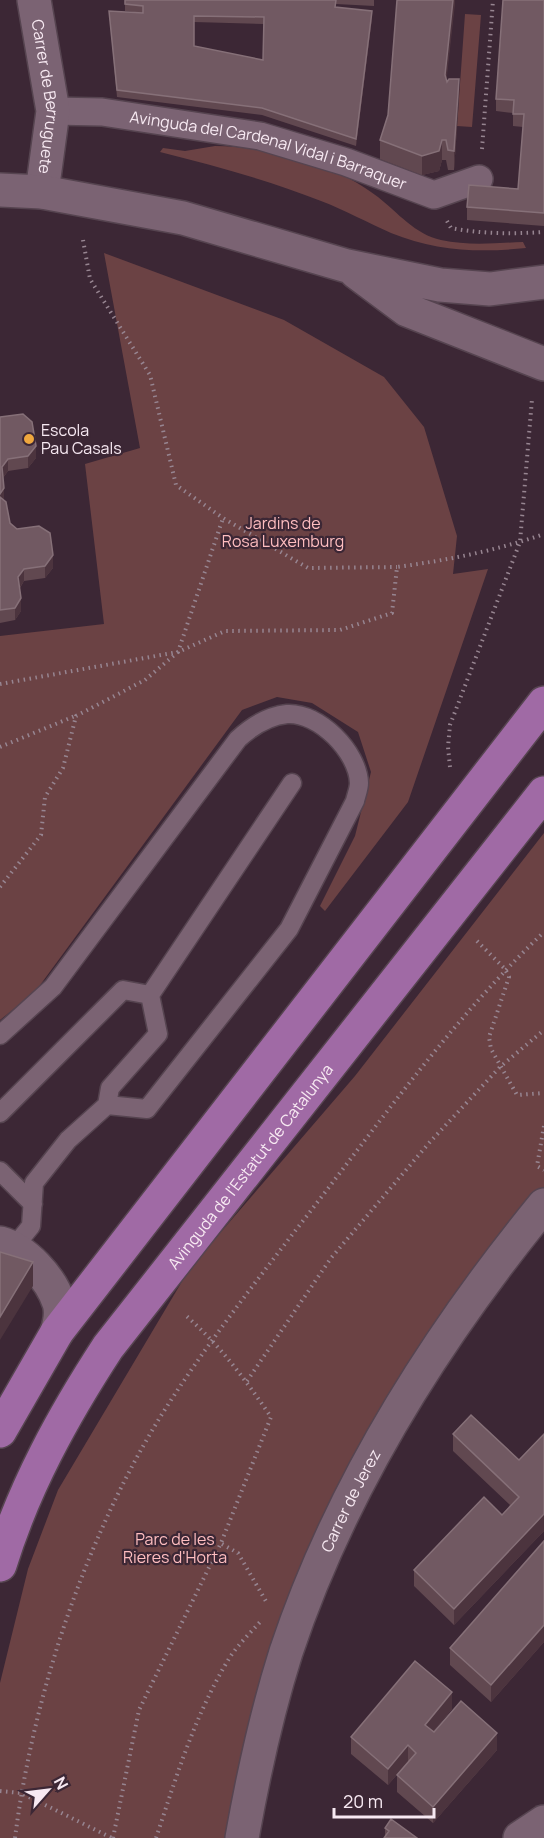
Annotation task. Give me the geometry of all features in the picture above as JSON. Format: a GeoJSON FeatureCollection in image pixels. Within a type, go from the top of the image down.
{"type":"FeatureCollection","features":[{"type":"Feature","properties":{"kind":"main road"},"geometry":{"type":"LineString","coordinates":[[0,1431],[57,1332],[544,704]]}},
{"type":"Feature","properties":{"kind":"main road","name":"Avinguda de l'Estatut de Catalunya"},"geometry":{"type":"LineString","coordinates":[[0,1565],[8,1538],[43,1456],[108,1347],[544,793]]}},
{"type":"Feature","properties":{"kind":"street","name":"Carrer de Berruguete"},"geometry":{"type":"LineString","coordinates":[[34,0],[53,111],[42,192]]}},
{"type":"Feature","properties":{"kind":"street","name":"Avinguda del Cardenal Vidal i Barraquer"},"geometry":{"type":"LineString","coordinates":[[53,111],[102,112],[260,136],[346,162],[434,195]]}},
{"type":"Feature","properties":{"kind":"street"},"geometry":{"type":"LineString","coordinates":[[434,195],[480,179]]}},
{"type":"Feature","properties":{"kind":"street"},"geometry":{"type":"LineString","coordinates":[[0,190],[42,192],[183,218],[347,266],[440,285],[490,289],[544,282]]}},
{"type":"Feature","properties":{"kind":"street"},"geometry":{"type":"LineString","coordinates":[[347,266],[407,310],[544,364]]}},
{"type":"Feature","properties":{"kind":"street","name":"Carrer de Jerez"},"geometry":{"type":"LineString","coordinates":[[242,1838],[252,1782],[286,1653],[317,1571],[391,1420],[451,1328],[544,1205]]}},
{"type":"Feature","properties":{"kind":"street"},"geometry":{"type":"LineString","coordinates":[[7,1245],[40,1271],[59,1302],[61,1316],[57,1332]]}},
{"type":"Feature","properties":{"kind":"street"},"geometry":{"type":"LineString","coordinates":[[520,1838],[544,1822]]}},
{"type":"Feature","properties":{"kind":"lane"},"geometry":{"type":"LineString","coordinates":[[0,1035],[52,987],[238,739],[253,724],[287,714],[304,716],[324,727],[348,750],[359,783],[355,801],[289,929],[147,1109],[107,1106]]}},
{"type":"Feature","properties":{"kind":"lane"},"geometry":{"type":"LineString","coordinates":[[7,1245],[31,1226],[34,1183],[69,1140],[107,1106],[110,1088],[158,1035],[150,995],[292,783]]}},
{"type":"Feature","properties":{"kind":"lane"},"geometry":{"type":"LineString","coordinates":[[0,1113],[123,990],[150,995]]}},
{"type":"Feature","properties":{"kind":"lane"},"geometry":{"type":"LineString","coordinates":[[0,1172],[33,1204]]}},
{"type":"Feature","properties":{"kind":"path"},"geometry":{"type":"LineString","coordinates":[[480,179],[494,0]]}},
{"type":"Feature","properties":{"kind":"path"},"geometry":{"type":"LineString","coordinates":[[434,195],[451,228],[504,234],[544,232]]}},
{"type":"Feature","properties":{"kind":"path"},"geometry":{"type":"LineString","coordinates":[[83,240],[90,279],[150,375],[176,485],[223,518],[308,568],[397,567],[455,559],[544,534]]}},
{"type":"Feature","properties":{"kind":"path"},"geometry":{"type":"LineString","coordinates":[[450,767],[448,747],[450,724],[520,542],[532,399]]}},
{"type":"Feature","properties":{"kind":"path"},"geometry":{"type":"LineString","coordinates":[[0,747],[76,716],[145,680],[178,652],[223,518]]}},
{"type":"Feature","properties":{"kind":"path"},"geometry":{"type":"LineString","coordinates":[[0,684],[178,652],[225,632],[339,630],[392,613],[397,567]]}},
{"type":"Feature","properties":{"kind":"path"},"geometry":{"type":"LineString","coordinates":[[0,887],[41,836],[45,796],[63,768],[76,716]]}},
{"type":"Feature","properties":{"kind":"path"},"geometry":{"type":"LineString","coordinates":[[15,1838],[21,1793],[52,1661],[101,1531],[136,1458],[171,1399],[213,1339],[369,1135],[505,969],[544,932]]}},
{"type":"Feature","properties":{"kind":"path"},"geometry":{"type":"LineString","coordinates":[[477,941],[505,969],[509,977],[489,1037],[500,1067],[517,1095],[544,1093]]}},
{"type":"Feature","properties":{"kind":"path"},"geometry":{"type":"LineString","coordinates":[[247,1381],[331,1258],[429,1143],[500,1067],[544,1030]]}},
{"type":"Feature","properties":{"kind":"path"},"geometry":{"type":"LineString","coordinates":[[544,1126],[537,1166],[544,1170]]}},
{"type":"Feature","properties":{"kind":"path"},"geometry":{"type":"LineString","coordinates":[[0,1791],[21,1793],[112,1838],[139,1710],[221,1544],[271,1417],[247,1381],[213,1339],[184,1314]]}},
{"type":"Feature","properties":{"kind":"path"},"geometry":{"type":"LineString","coordinates":[[221,1544],[238,1553],[270,1609]]}},
{"type":"Feature","properties":{"kind":"path"},"geometry":{"type":"LineString","coordinates":[[156,1838],[188,1741],[207,1700],[231,1655],[264,1616]]}},
{"type":"Feature","properties":{"kind":"green space"},"geometry":{"type":"Polygon","coordinates":[[[465,14],[481,15],[472,127],[457,126],[465,14]]]}},
{"type":"Feature","properties":{"kind":"green space"},"geometry":{"type":"Polygon","coordinates":[[[215,146],[280,153],[341,174],[378,197],[415,228],[441,240],[472,244],[523,242],[526,248],[474,250],[424,244],[391,233],[281,186],[160,152],[163,148],[185,151],[215,146]]]}},
{"type":"Feature","properties":{"kind":"green space","name":"Jardins de Rosa Luxemburg"},"geometry":{"type":"Polygon","coordinates":[[[104,253],[284,320],[384,377],[424,427],[457,536],[453,574],[488,569],[408,802],[325,911],[320,906],[355,836],[371,772],[358,732],[312,703],[277,697],[242,710],[35,992],[0,1020],[0,636],[104,624],[85,464],[140,448],[104,253]]]}},
{"type":"Feature","properties":{"kind":"green space","name":"Parc de les Rieres d'Horta"},"geometry":{"type":"Polygon","coordinates":[[[544,833],[544,1189],[393,1394],[232,1838],[0,1838],[0,1683],[28,1569],[58,1490],[190,1268],[355,1076],[544,833]]]}},
{"type":"Feature","properties":{"kind":"building"},"geometry":{"type":"Polygon","coordinates":[[[125,0],[336,0],[335,7],[372,11],[356,139],[262,108],[117,90],[109,11],[143,13],[143,6],[125,4],[125,0]],[[194,16],[194,46],[263,60],[264,17],[194,16]]]}},
{"type":"Feature","properties":{"kind":"building"},"geometry":{"type":"Polygon","coordinates":[[[397,0],[453,0],[445,75],[447,82],[449,79],[459,79],[454,151],[448,150],[446,140],[442,140],[439,151],[422,156],[380,140],[388,115],[397,0]]]}},
{"type":"Feature","properties":{"kind":"building"},"geometry":{"type":"Polygon","coordinates":[[[503,0],[544,0],[544,213],[467,207],[469,185],[518,189],[524,114],[513,114],[514,100],[496,99],[503,0]]]}},
{"type":"Feature","properties":{"kind":"building"},"geometry":{"type":"Polygon","coordinates":[[[23,414],[32,422],[36,446],[28,456],[8,459],[2,467],[4,488],[0,494],[0,417],[23,414]]]}},
{"type":"Feature","properties":{"kind":"building"},"geometry":{"type":"Polygon","coordinates":[[[0,497],[6,502],[10,523],[17,529],[39,526],[50,533],[53,555],[45,566],[24,569],[18,577],[21,598],[15,608],[0,610],[0,497]]]}},
{"type":"Feature","properties":{"kind":"building"},"geometry":{"type":"Polygon","coordinates":[[[0,1252],[33,1262],[0,1317],[0,1252]]]}},
{"type":"Feature","properties":{"kind":"building"},"geometry":{"type":"Polygon","coordinates":[[[471,1415],[519,1460],[544,1434],[544,1514],[454,1609],[414,1570],[484,1497],[502,1515],[519,1497],[453,1434],[471,1415]]]}},
{"type":"Feature","properties":{"kind":"building"},"geometry":{"type":"Polygon","coordinates":[[[544,1541],[544,1625],[491,1685],[450,1648],[544,1541]]]}},
{"type":"Feature","properties":{"kind":"building"},"geometry":{"type":"Polygon","coordinates":[[[415,1661],[452,1692],[425,1725],[434,1732],[461,1701],[497,1733],[433,1807],[397,1775],[416,1753],[408,1745],[388,1769],[351,1737],[415,1661]]]}},
{"type":"Feature","properties":{"kind":"building"},"geometry":{"type":"Polygon","coordinates":[[[391,1819],[417,1838],[384,1838],[389,1831],[385,1828],[391,1819]]]}},
{"type":"Feature","properties":{"kind":"place","name":"Escola Pau Casals"},"geometry":{"type":"Point","coordinates":[29,439]}}]}
